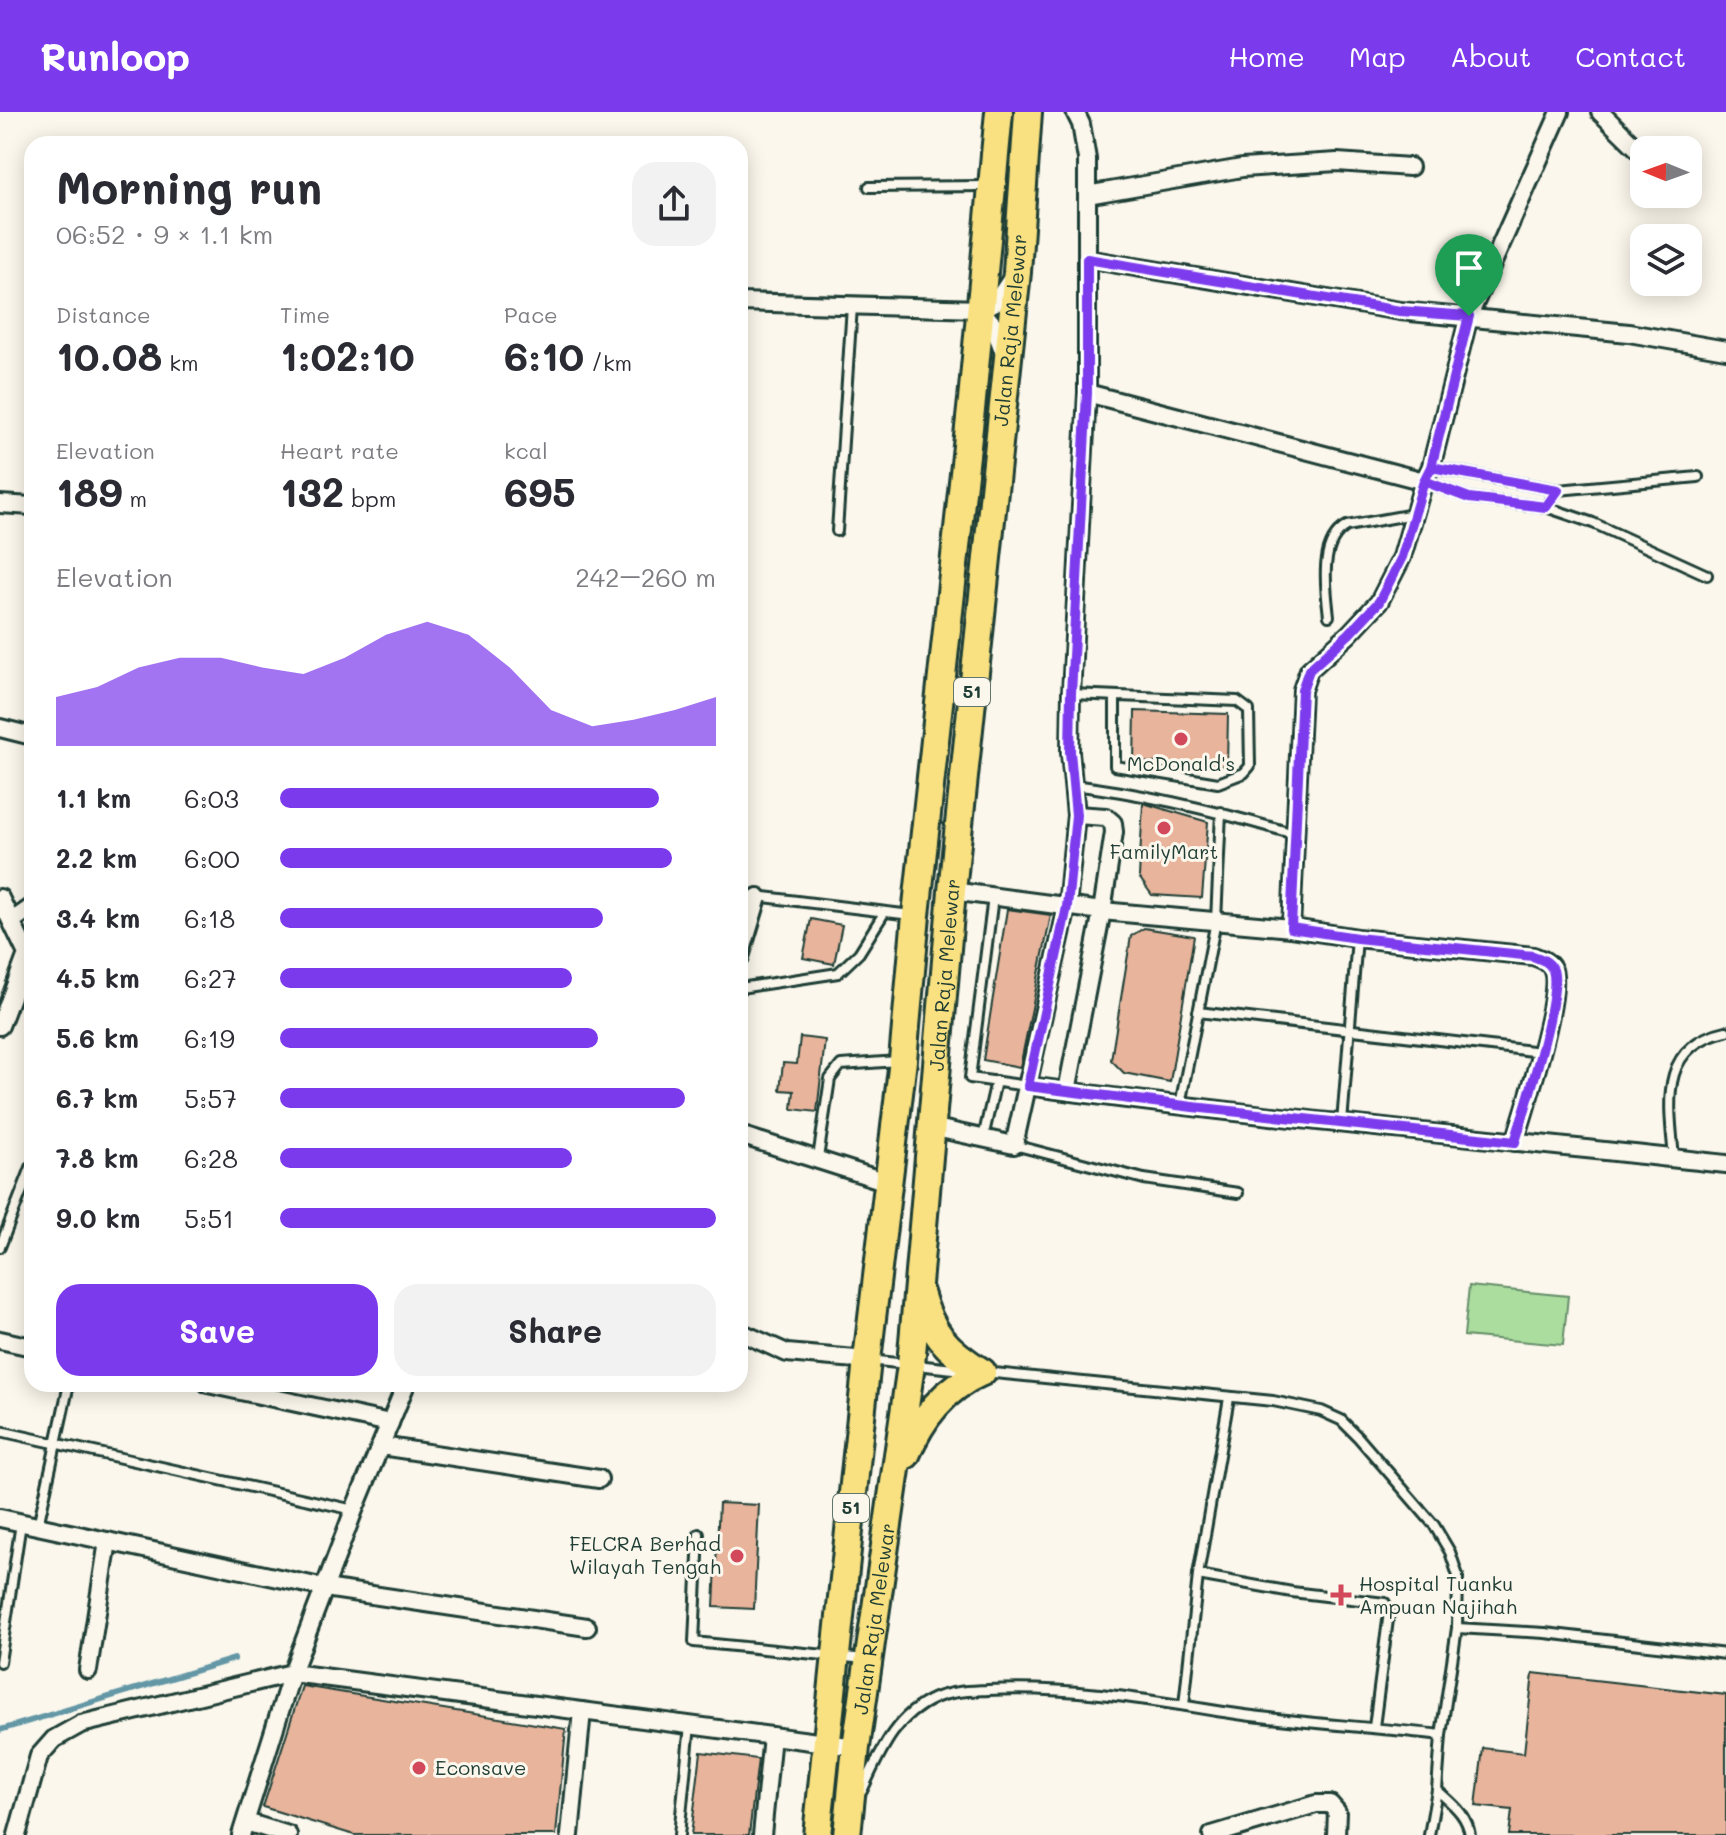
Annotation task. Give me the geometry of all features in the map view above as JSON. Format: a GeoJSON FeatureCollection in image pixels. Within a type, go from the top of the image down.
{"type":"FeatureCollection","features":[{"type":"Feature","properties":{"kind":"highway","name":"Jalan Raja Melewar"},"geometry":{"type":"LineString","coordinates":[[817,1835],[867,1360],[903,1060],[999,112]]}},
{"type":"Feature","properties":{"kind":"highway","name":"Jalan Raja Melewar"},"geometry":{"type":"LineString","coordinates":[[848,1826],[856,1747],[911,1365],[952,891],[1017,272],[1028,112]]}},
{"type":"Feature","properties":{"kind":"highway"},"geometry":{"type":"LineString","coordinates":[[972,400],[979,386],[986,384],[1004,402]]}},
{"type":"Feature","properties":{"kind":"highway"},"geometry":{"type":"LineString","coordinates":[[919,1273],[925,1312],[934,1330],[948,1348],[982,1372]]}},
{"type":"Feature","properties":{"kind":"highway"},"geometry":{"type":"LineString","coordinates":[[892,1492],[920,1423],[941,1397],[967,1378],[982,1372]]}},
{"type":"Feature","properties":{"kind":"street"},"geometry":{"type":"LineString","coordinates":[[931,1127],[1014,1145],[1067,907],[1076,815],[1070,752],[1071,694],[1087,393],[1087,159],[1081,124],[1075,112]]}},
{"type":"Feature","properties":{"kind":"street"},"geometry":{"type":"LineString","coordinates":[[1291,928],[1302,690],[1309,670],[1379,602],[1402,557],[1428,474],[1469,316],[1560,112]]}},
{"type":"Feature","properties":{"kind":"street"},"geometry":{"type":"LineString","coordinates":[[1600,112],[1630,141]]}},
{"type":"Feature","properties":{"kind":"street"},"geometry":{"type":"LineString","coordinates":[[1087,195],[1242,168],[1337,162],[1410,167]]}},
{"type":"Feature","properties":{"kind":"street"},"geometry":{"type":"LineString","coordinates":[[1087,259],[1400,311],[1629,333],[1726,350]]}},
{"type":"Feature","properties":{"kind":"street"},"geometry":{"type":"LineString","coordinates":[[748,302],[980,309],[996,302],[1017,272]]}},
{"type":"Feature","properties":{"kind":"street"},"geometry":{"type":"LineString","coordinates":[[980,309],[993,324],[1007,360]]}},
{"type":"Feature","properties":{"kind":"street"},"geometry":{"type":"LineString","coordinates":[[1087,393],[1428,474]]}},
{"type":"Feature","properties":{"kind":"street"},"geometry":{"type":"LineString","coordinates":[[0,504],[24,506]]}},
{"type":"Feature","properties":{"kind":"street"},"geometry":{"type":"LineString","coordinates":[[0,728],[24,734]]}},
{"type":"Feature","properties":{"kind":"street"},"geometry":{"type":"LineString","coordinates":[[1067,1091],[1102,911],[1113,823],[1106,817],[1076,815]]}},
{"type":"Feature","properties":{"kind":"street"},"geometry":{"type":"LineString","coordinates":[[952,891],[1102,911],[1291,928],[1533,956],[1549,963],[1554,973],[1554,992],[1541,1052],[1515,1142]]}},
{"type":"Feature","properties":{"kind":"street"},"geometry":{"type":"LineString","coordinates":[[748,930],[758,897]]}},
{"type":"Feature","properties":{"kind":"street"},"geometry":{"type":"LineString","coordinates":[[0,898],[24,944]]}},
{"type":"Feature","properties":{"kind":"street"},"geometry":{"type":"LineString","coordinates":[[12,921],[24,913]]}},
{"type":"Feature","properties":{"kind":"street"},"geometry":{"type":"LineString","coordinates":[[0,1026],[24,969]]}},
{"type":"Feature","properties":{"kind":"street"},"geometry":{"type":"LineString","coordinates":[[1028,1086],[1726,1164]]}},
{"type":"Feature","properties":{"kind":"street"},"geometry":{"type":"LineString","coordinates":[[748,1137],[887,1182]]}},
{"type":"Feature","properties":{"kind":"street"},"geometry":{"type":"LineString","coordinates":[[748,1336],[787,1353],[867,1360]]}},
{"type":"Feature","properties":{"kind":"street"},"geometry":{"type":"LineString","coordinates":[[0,1340],[24,1345]]}},
{"type":"Feature","properties":{"kind":"street"},"geometry":{"type":"LineString","coordinates":[[246,1392],[390,1423]]}},
{"type":"Feature","properties":{"kind":"street"},"geometry":{"type":"LineString","coordinates":[[288,1835],[244,1829],[292,1673],[403,1392]]}},
{"type":"Feature","properties":{"kind":"street"},"geometry":{"type":"LineString","coordinates":[[381,1446],[599,1479]]}},
{"type":"Feature","properties":{"kind":"street"},"geometry":{"type":"LineString","coordinates":[[0,1518],[325,1588],[587,1627]]}},
{"type":"Feature","properties":{"kind":"street"},"geometry":{"type":"LineString","coordinates":[[88,1670],[108,1541]]}},
{"type":"Feature","properties":{"kind":"street"},"geometry":{"type":"LineString","coordinates":[[17,1835],[39,1756],[54,1739],[81,1724],[292,1673],[856,1747]]}},
{"type":"Feature","properties":{"kind":"street"},"geometry":{"type":"LineString","coordinates":[[570,1835],[582,1711]]}},
{"type":"Feature","properties":{"kind":"street"},"geometry":{"type":"LineString","coordinates":[[762,1835],[772,1736]]}},
{"type":"Feature","properties":{"kind":"street"},"geometry":{"type":"LineString","coordinates":[[1214,1835],[1316,1804],[1330,1804],[1337,1812],[1336,1835]]}},
{"type":"Feature","properties":{"kind":"lane"},"geometry":{"type":"LineString","coordinates":[[869,187],[992,186]]}},
{"type":"Feature","properties":{"kind":"lane"},"geometry":{"type":"LineString","coordinates":[[837,531],[852,306]]}},
{"type":"Feature","properties":{"kind":"lane"},"geometry":{"type":"LineString","coordinates":[[1428,474],[1558,490],[1698,477]]}},
{"type":"Feature","properties":{"kind":"lane"},"geometry":{"type":"LineString","coordinates":[[1428,474],[1469,498],[1546,507],[1593,523],[1707,575]]}},
{"type":"Feature","properties":{"kind":"lane"},"geometry":{"type":"LineString","coordinates":[[1546,507],[1558,490]]}},
{"type":"Feature","properties":{"kind":"lane"},"geometry":{"type":"LineString","coordinates":[[1329,616],[1327,563],[1330,541],[1337,532],[1347,526],[1415,514]]}},
{"type":"Feature","properties":{"kind":"lane"},"geometry":{"type":"LineString","coordinates":[[1071,694],[1237,701],[1249,710],[1250,766],[1244,773],[1218,783],[1115,766],[1115,696]]}},
{"type":"Feature","properties":{"kind":"lane"},"geometry":{"type":"LineString","coordinates":[[1073,785],[1145,794],[1294,834]]}},
{"type":"Feature","properties":{"kind":"lane"},"geometry":{"type":"LineString","coordinates":[[1180,1105],[1216,921],[1221,812]]}},
{"type":"Feature","properties":{"kind":"lane"},"geometry":{"type":"LineString","coordinates":[[748,895],[916,915]]}},
{"type":"Feature","properties":{"kind":"lane"},"geometry":{"type":"LineString","coordinates":[[993,896],[970,1078],[1028,1086]]}},
{"type":"Feature","properties":{"kind":"lane"},"geometry":{"type":"LineString","coordinates":[[748,987],[838,973],[859,953],[884,913]]}},
{"type":"Feature","properties":{"kind":"lane"},"geometry":{"type":"LineString","coordinates":[[1342,1123],[1357,938]]}},
{"type":"Feature","properties":{"kind":"lane"},"geometry":{"type":"LineString","coordinates":[[1198,1012],[1541,1052]]}},
{"type":"Feature","properties":{"kind":"lane"},"geometry":{"type":"LineString","coordinates":[[1674,1158],[1670,1116],[1673,1072],[1695,1041],[1726,1031]]}},
{"type":"Feature","properties":{"kind":"lane"},"geometry":{"type":"LineString","coordinates":[[818,1158],[830,1079],[841,1065],[903,1060]]}},
{"type":"Feature","properties":{"kind":"lane"},"geometry":{"type":"LineString","coordinates":[[983,1138],[996,1081]]}},
{"type":"Feature","properties":{"kind":"lane"},"geometry":{"type":"LineString","coordinates":[[1014,1145],[1144,1179],[1238,1193]]}},
{"type":"Feature","properties":{"kind":"lane"},"geometry":{"type":"LineString","coordinates":[[0,1247],[24,1186]]}},
{"type":"Feature","properties":{"kind":"lane"},"geometry":{"type":"LineString","coordinates":[[867,1360],[1273,1401],[1321,1411],[1341,1420],[1434,1525],[1450,1552],[1458,1576],[1457,1628],[1429,1835]]}},
{"type":"Feature","properties":{"kind":"lane"},"geometry":{"type":"LineString","coordinates":[[0,1662],[29,1524],[55,1444],[67,1392]]}},
{"type":"Feature","properties":{"kind":"lane"},"geometry":{"type":"LineString","coordinates":[[1184,1705],[1198,1575],[1229,1398]]}},
{"type":"Feature","properties":{"kind":"lane"},"geometry":{"type":"LineString","coordinates":[[0,1431],[354,1510]]}},
{"type":"Feature","properties":{"kind":"lane"},"geometry":{"type":"LineString","coordinates":[[699,1534],[694,1642],[870,1659]]}},
{"type":"Feature","properties":{"kind":"lane"},"geometry":{"type":"LineString","coordinates":[[1198,1575],[1292,1592],[1385,1603],[1389,1612],[1374,1727]]}},
{"type":"Feature","properties":{"kind":"lane"},"geometry":{"type":"LineString","coordinates":[[1457,1628],[1545,1633],[1726,1654]]}},
{"type":"Feature","properties":{"kind":"lane"},"geometry":{"type":"LineString","coordinates":[[848,1826],[893,1729],[907,1714],[936,1698],[957,1691],[1022,1688],[1441,1735]]}},
{"type":"Feature","properties":{"kind":"lane"},"geometry":{"type":"LineString","coordinates":[[679,1835],[690,1725]]}},
{"type":"Feature","properties":{"kind":"lane"},"geometry":{"type":"LineString","coordinates":[[1437,1790],[1461,1812],[1470,1835]]}},
{"type":"Feature","properties":{"kind":"green space"},"geometry":{"type":"Polygon","coordinates":[[[1469,1286],[1568,1296],[1563,1345],[1464,1336],[1469,1286]]]}},
{"type":"Feature","properties":{"kind":"building","name":"McDonald's"},"geometry":{"type":"Polygon","coordinates":[[[1135,711],[1228,714],[1227,766],[1134,762],[1135,711]]]}},
{"type":"Feature","properties":{"kind":"building"},"geometry":{"type":"Polygon","coordinates":[[[1143,803],[1208,822],[1202,898],[1152,895],[1139,877],[1143,803]]]}},
{"type":"Feature","properties":{"kind":"building"},"geometry":{"type":"Polygon","coordinates":[[[1007,909],[1051,915],[1020,1067],[983,1060],[1007,909]]]}},
{"type":"Feature","properties":{"kind":"building"},"geometry":{"type":"Polygon","coordinates":[[[811,919],[842,925],[834,964],[803,958],[811,919]]]}},
{"type":"Feature","properties":{"kind":"building"},"geometry":{"type":"Polygon","coordinates":[[[1144,928],[1194,936],[1170,1082],[1124,1073],[1111,1060],[1131,936],[1144,928]]]}},
{"type":"Feature","properties":{"kind":"building"},"geometry":{"type":"Polygon","coordinates":[[[800,1037],[825,1040],[817,1112],[792,1109],[794,1091],[780,1090],[783,1063],[797,1064],[800,1037]]]}},
{"type":"Feature","properties":{"kind":"building","name":"FELCRA Berhad Wilayah Tengah"},"geometry":{"type":"Polygon","coordinates":[[[719,1503],[759,1505],[754,1609],[714,1607],[719,1503]]]}},
{"type":"Feature","properties":{"kind":"building"},"geometry":{"type":"Polygon","coordinates":[[[1533,1673],[1726,1695],[1726,1835],[1509,1835],[1512,1810],[1476,1806],[1483,1748],[1524,1753],[1533,1673]]]}},
{"type":"Feature","properties":{"kind":"building","name":"Econsave"},"geometry":{"type":"Polygon","coordinates":[[[302,1686],[566,1729],[556,1835],[354,1835],[263,1807],[302,1686]]]}},
{"type":"Feature","properties":{"kind":"building"},"geometry":{"type":"Polygon","coordinates":[[[701,1752],[758,1759],[749,1835],[691,1835],[701,1752]]]}},
{"type":"Feature","properties":{"kind":"waterway"},"geometry":{"type":"LineString","coordinates":[[0,1730],[234,1659]]}},
{"type":"Feature","properties":{"kind":"place","name":"McDonald's"},"geometry":{"type":"Point","coordinates":[1181,739]}},
{"type":"Feature","properties":{"kind":"place","name":"FamilyMart"},"geometry":{"type":"Point","coordinates":[1164,828]}},
{"type":"Feature","properties":{"kind":"place","name":"FELCRA Berhad Wilayah Tengah"},"geometry":{"type":"Point","coordinates":[737,1556]}},
{"type":"Feature","properties":{"kind":"place","name":"Hospital Tuanku Ampuan Najihah"},"geometry":{"type":"Point","coordinates":[1341,1595]}},
{"type":"Feature","properties":{"kind":"place","name":"Econsave"},"geometry":{"type":"Point","coordinates":[419,1768]}},
{"type":"Feature","properties":{"kind":"route"},"geometry":{"type":"LineString","coordinates":[[1469,316],[1400,311],[1087,259],[1087,393],[1071,694],[1070,752],[1076,815],[1067,907],[1028,1086],[1515,1142],[1541,1052],[1554,992],[1554,973],[1549,963],[1533,956],[1291,928],[1302,690],[1309,670],[1379,602],[1402,557],[1424,481],[1431,467],[1558,490],[1546,507],[1469,498],[1424,481],[1431,467],[1469,316]]}}]}
